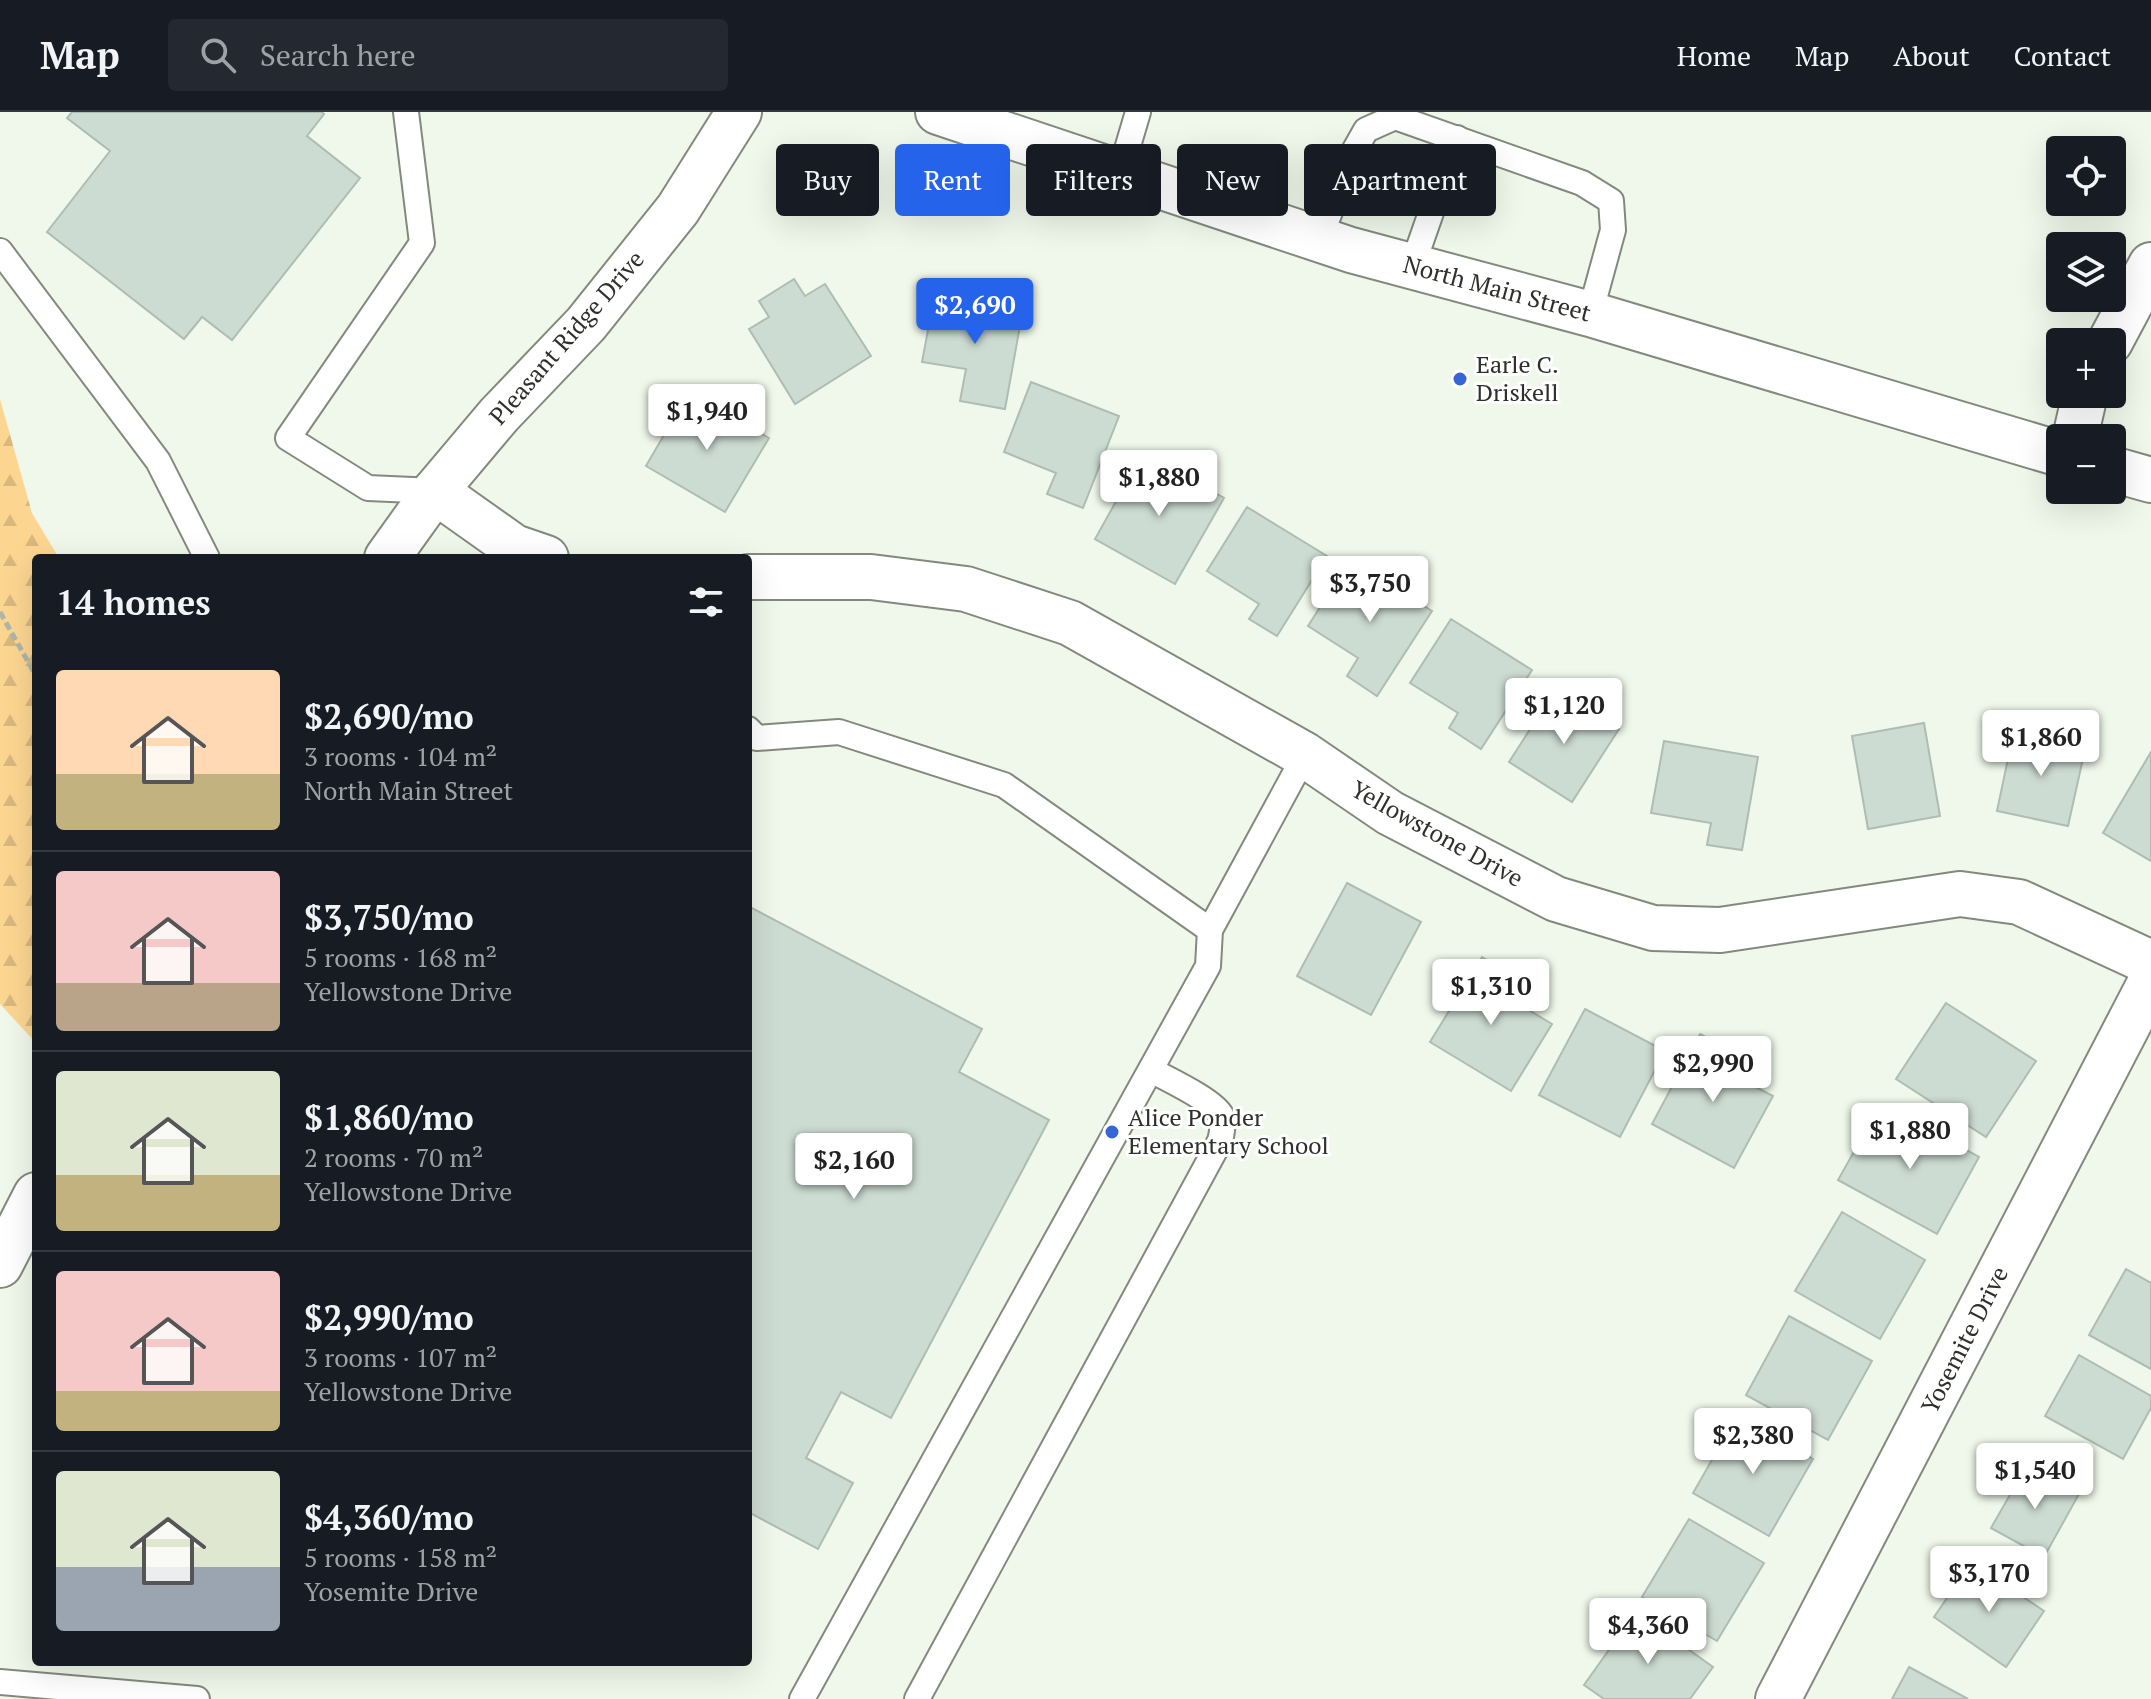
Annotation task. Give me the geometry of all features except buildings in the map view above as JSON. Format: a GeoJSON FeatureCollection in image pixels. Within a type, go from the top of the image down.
{"type":"FeatureCollection","features":[{"type":"Feature","properties":{"kind":"street","name":"Pleasant Ridge Drive"},"geometry":{"type":"LineString","coordinates":[[390,554],[435,491],[499,415],[586,324],[678,209],[739,112]]}},
{"type":"Feature","properties":{"kind":"street","name":"North Main Street"},"geometry":{"type":"LineString","coordinates":[[938,112],[1023,126],[1060,144]]}},
{"type":"Feature","properties":{"kind":"street","name":"North Main Street"},"geometry":{"type":"LineString","coordinates":[[1161,187],[1319,240],[1590,314],[2046,450]]}},
{"type":"Feature","properties":{"kind":"street"},"geometry":{"type":"LineString","coordinates":[[2117,328],[2151,265]]}},
{"type":"Feature","properties":{"kind":"street"},"geometry":{"type":"LineString","coordinates":[[2126,473],[2151,480]]}},
{"type":"Feature","properties":{"kind":"street"},"geometry":{"type":"LineString","coordinates":[[435,491],[514,547],[534,554]]}},
{"type":"Feature","properties":{"kind":"street","name":"Yellowstone Drive"},"geometry":{"type":"LineString","coordinates":[[752,577],[871,577],[966,589],[1070,623],[1305,755],[1390,813],[1556,899],[1653,928],[1720,930],[1960,894],[2019,902],[2151,963]]}},
{"type":"Feature","properties":{"kind":"street","name":"Yosemite Drive"},"geometry":{"type":"LineString","coordinates":[[1778,1699],[2151,981]]}},
{"type":"Feature","properties":{"kind":"street"},"geometry":{"type":"LineString","coordinates":[[1,1261],[32,1203]]}},
{"type":"Feature","properties":{"kind":"lane"},"geometry":{"type":"LineString","coordinates":[[406,112],[422,243],[288,438],[368,488],[435,491]]}},
{"type":"Feature","properties":{"kind":"lane"},"geometry":{"type":"LineString","coordinates":[[1129,144],[1138,112]]}},
{"type":"Feature","properties":{"kind":"lane"},"geometry":{"type":"LineString","coordinates":[[1319,240],[1353,153],[1366,130],[1395,117],[1582,183],[1611,201],[1613,230],[1590,314]]}},
{"type":"Feature","properties":{"kind":"lane"},"geometry":{"type":"LineString","coordinates":[[1412,267],[1457,138]]}},
{"type":"Feature","properties":{"kind":"lane"},"geometry":{"type":"LineString","coordinates":[[0,251],[158,461],[205,554]]}},
{"type":"Feature","properties":{"kind":"lane"},"geometry":{"type":"LineString","coordinates":[[752,740],[839,732],[1004,785],[1210,930]]}},
{"type":"Feature","properties":{"kind":"lane"},"geometry":{"type":"LineString","coordinates":[[802,1699],[1208,966],[1210,930],[1305,755]]}},
{"type":"Feature","properties":{"kind":"lane"},"geometry":{"type":"LineString","coordinates":[[917,1699],[1220,1141],[1223,1127],[1221,1115],[1212,1106],[1151,1070]]}},
{"type":"Feature","properties":{"kind":"lane"},"geometry":{"type":"LineString","coordinates":[[0,1682],[197,1699]]}},
{"type":"Feature","properties":{"kind":"path"},"geometry":{"type":"LineString","coordinates":[[0,612],[32,669]]}},
{"type":"Feature","properties":{"kind":"green space"},"geometry":{"type":"Polygon","coordinates":[[[0,399],[32,513],[57,554],[32,554],[32,1039],[0,1004],[0,399]]]}},
{"type":"Feature","properties":{"kind":"place","name":"Earle C. Driskell"},"geometry":{"type":"Point","coordinates":[1460,379]}},
{"type":"Feature","properties":{"kind":"place","name":"Alice Ponder Elementary School"},"geometry":{"type":"Point","coordinates":[1112,1132]}}]}
